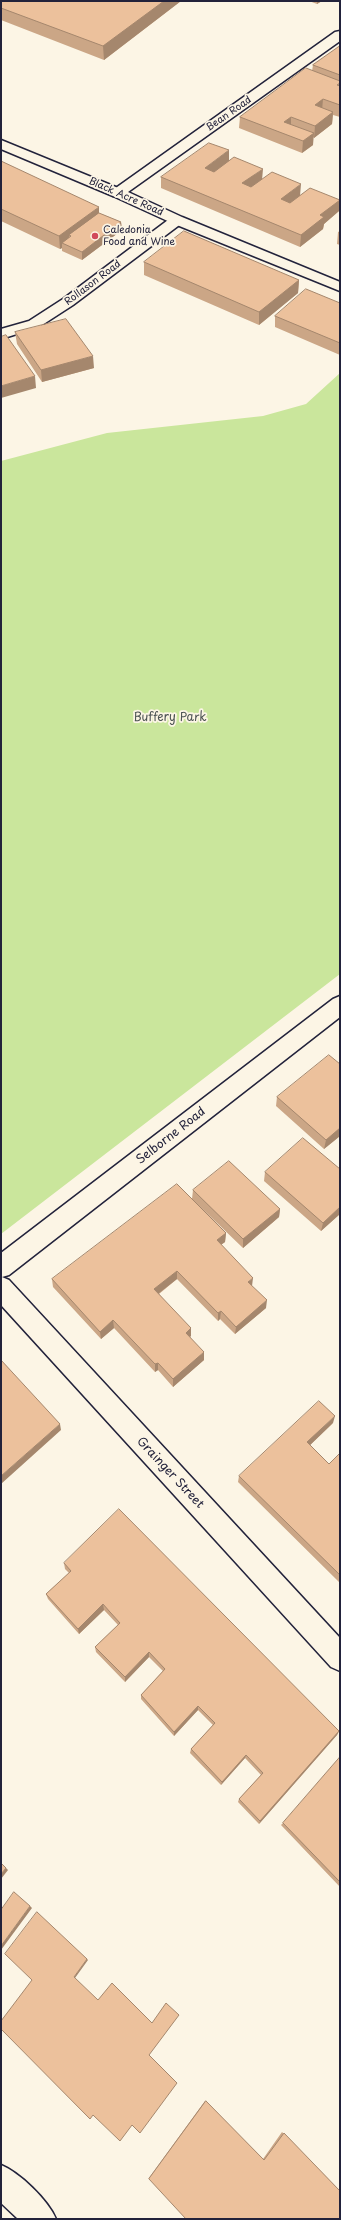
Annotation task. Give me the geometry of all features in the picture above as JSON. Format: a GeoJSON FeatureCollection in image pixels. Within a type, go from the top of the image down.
{"type":"FeatureCollection","features":[{"type":"Feature","properties":{"kind":"street","name":"Bean Road"},"geometry":{"type":"LineString","coordinates":[[118,193],[340,35]]}},
{"type":"Feature","properties":{"kind":"street","name":"Black Acre Road"},"geometry":{"type":"LineString","coordinates":[[1,144],[118,193],[177,220],[340,287]]}},
{"type":"Feature","properties":{"kind":"street","name":"Rollason Road"},"geometry":{"type":"LineString","coordinates":[[1,334],[34,324],[68,302],[177,220]]}},
{"type":"Feature","properties":{"kind":"street","name":"Selborne Road"},"geometry":{"type":"LineString","coordinates":[[1,1267],[337,1012]]}},
{"type":"Feature","properties":{"kind":"street","name":"Grainger Street"},"geometry":{"type":"LineString","coordinates":[[1,1288],[340,1658]]}},
{"type":"Feature","properties":{"kind":"street"},"geometry":{"type":"LineString","coordinates":[[1,2181],[40,2219]]}},
{"type":"Feature","properties":{"kind":"green space","name":"Buffery Park"},"geometry":{"type":"Polygon","coordinates":[[[340,373],[340,974],[1,1234],[1,461],[107,433],[263,416],[306,404],[340,373]]]}},
{"type":"Feature","properties":{"kind":"building"},"geometry":{"type":"Polygon","coordinates":[[[1,1],[164,1],[103,46],[1,8],[1,1]]]}},
{"type":"Feature","properties":{"kind":"building"},"geometry":{"type":"Polygon","coordinates":[[[340,46],[340,75],[313,65],[340,46]]]}},
{"type":"Feature","properties":{"kind":"building"},"geometry":{"type":"Polygon","coordinates":[[[306,68],[340,81],[337,85],[340,86],[340,105],[323,99],[315,105],[333,112],[315,126],[291,117],[284,122],[314,133],[303,141],[240,117],[306,68]]]}},
{"type":"Feature","properties":{"kind":"building"},"geometry":{"type":"Polygon","coordinates":[[[209,143],[229,150],[205,168],[214,172],[234,157],[263,169],[242,183],[251,187],[272,172],[301,184],[281,199],[290,203],[310,188],[340,200],[320,215],[324,217],[301,235],[161,177],[209,143]]]}},
{"type":"Feature","properties":{"kind":"building"},"geometry":{"type":"Polygon","coordinates":[[[1,161],[99,207],[59,236],[1,209],[1,161]]]}},
{"type":"Feature","properties":{"kind":"building"},"geometry":{"type":"Polygon","coordinates":[[[99,213],[121,222],[82,252],[62,243],[71,236],[69,235],[99,213]]]}},
{"type":"Feature","properties":{"kind":"building"},"geometry":{"type":"Polygon","coordinates":[[[184,231],[299,280],[259,312],[144,262],[184,231]]]}},
{"type":"Feature","properties":{"kind":"building"},"geometry":{"type":"Polygon","coordinates":[[[306,289],[340,303],[340,343],[275,316],[306,289]]]}},
{"type":"Feature","properties":{"kind":"building"},"geometry":{"type":"Polygon","coordinates":[[[66,319],[93,356],[41,370],[15,332],[66,319]]]}},
{"type":"Feature","properties":{"kind":"building"},"geometry":{"type":"Polygon","coordinates":[[[6,335],[35,376],[1,386],[1,337],[6,335]]]}},
{"type":"Feature","properties":{"kind":"building"},"geometry":{"type":"Polygon","coordinates":[[[329,1055],[340,1064],[340,1128],[326,1140],[277,1097],[329,1055]]]}},
{"type":"Feature","properties":{"kind":"building"},"geometry":{"type":"Polygon","coordinates":[[[303,1138],[340,1169],[340,1207],[323,1223],[265,1172],[303,1138]]]}},
{"type":"Feature","properties":{"kind":"building"},"geometry":{"type":"Polygon","coordinates":[[[229,1161],[280,1209],[243,1239],[193,1190],[229,1161]]]}},
{"type":"Feature","properties":{"kind":"building"},"geometry":{"type":"Polygon","coordinates":[[[177,1184],[226,1233],[217,1240],[253,1278],[248,1282],[267,1300],[236,1327],[221,1311],[218,1313],[177,1271],[154,1289],[191,1328],[186,1333],[204,1352],[173,1379],[158,1363],[155,1364],[113,1320],[100,1332],[52,1279],[177,1184]]]}},
{"type":"Feature","properties":{"kind":"building"},"geometry":{"type":"Polygon","coordinates":[[[1,1360],[60,1424],[1,1476],[1,1360]]]}},
{"type":"Feature","properties":{"kind":"building"},"geometry":{"type":"Polygon","coordinates":[[[319,1401],[335,1416],[307,1442],[329,1464],[340,1453],[340,1575],[239,1476],[319,1401]]]}},
{"type":"Feature","properties":{"kind":"building"},"geometry":{"type":"Polygon","coordinates":[[[119,1509],[339,1731],[260,1821],[239,1799],[263,1773],[246,1755],[222,1782],[191,1749],[215,1723],[198,1706],[174,1732],[141,1695],[165,1669],[149,1652],[125,1677],[95,1647],[120,1623],[103,1604],[78,1629],[46,1594],[71,1571],[64,1563],[119,1509]]]}},
{"type":"Feature","properties":{"kind":"building"},"geometry":{"type":"Polygon","coordinates":[[[340,1757],[340,1882],[283,1823],[340,1757]]]}},
{"type":"Feature","properties":{"kind":"building"},"geometry":{"type":"Polygon","coordinates":[[[1,1863],[6,1868],[1,1874],[1,1863]]]}},
{"type":"Feature","properties":{"kind":"building"},"geometry":{"type":"Polygon","coordinates":[[[14,1892],[30,1906],[1,1946],[1,1910],[14,1892]]]}},
{"type":"Feature","properties":{"kind":"building"},"geometry":{"type":"Polygon","coordinates":[[[37,1912],[87,1959],[74,1977],[98,2000],[112,1983],[152,2023],[166,2003],[179,2015],[149,2055],[177,2083],[140,2133],[132,2125],[120,2141],[93,2115],[90,2119],[1,2029],[1,2021],[32,1980],[5,1954],[37,1912]]]}},
{"type":"Feature","properties":{"kind":"building"},"geometry":{"type":"Polygon","coordinates":[[[206,2101],[264,2160],[284,2133],[340,2191],[340,2219],[186,2219],[149,2179],[206,2101]]]}},
{"type":"Feature","properties":{"kind":"place","name":"Caledonia Food and Wine"},"geometry":{"type":"Point","coordinates":[95,236]}}]}
